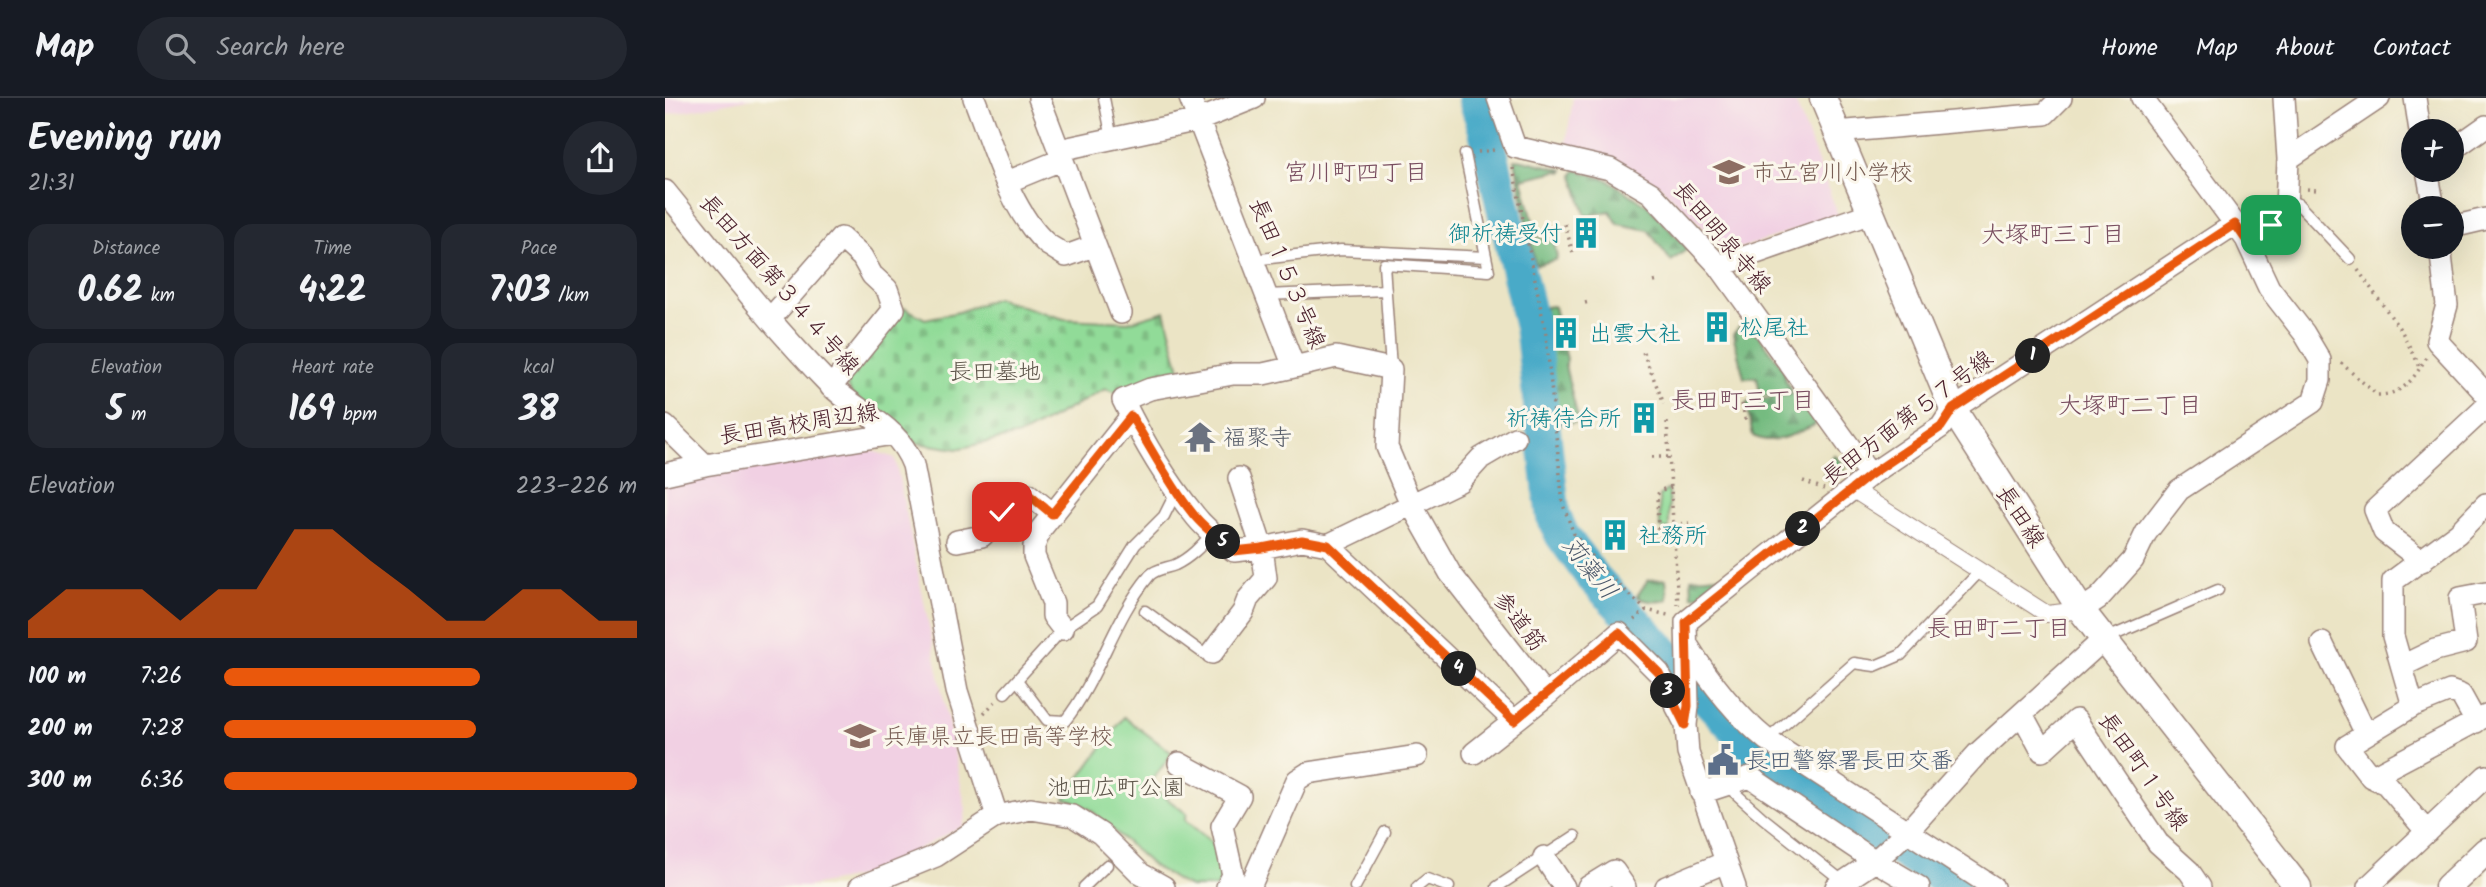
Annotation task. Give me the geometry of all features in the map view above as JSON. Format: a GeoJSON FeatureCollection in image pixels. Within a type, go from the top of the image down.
{"type":"FeatureCollection","features":[{"type":"Feature","properties":{"kind":"street"},"geometry":{"type":"LineString","coordinates":[[974,98],[1007,182],[1025,217],[1047,243],[1066,256],[1088,248]]}},
{"type":"Feature","properties":{"kind":"street"},"geometry":{"type":"LineString","coordinates":[[1039,98],[1057,156],[1121,313]]}},
{"type":"Feature","properties":{"kind":"street","name":"長田１５３号線"},"geometry":{"type":"LineString","coordinates":[[1190,98],[1294,367],[1336,358],[1391,369]]}},
{"type":"Feature","properties":{"kind":"street"},"geometry":{"type":"LineString","coordinates":[[1007,182],[1057,156],[1112,139],[1199,120],[1254,98]]}},
{"type":"Feature","properties":{"kind":"street"},"geometry":{"type":"LineString","coordinates":[[1498,98],[1508,148]]}},
{"type":"Feature","properties":{"kind":"street","name":"長田線"},"geometry":{"type":"LineString","coordinates":[[1823,98],[1953,409],[2081,610],[2298,887]]}},
{"type":"Feature","properties":{"kind":"street"},"geometry":{"type":"LineString","coordinates":[[1836,132],[2045,114],[2061,98]]}},
{"type":"Feature","properties":{"kind":"street"},"geometry":{"type":"LineString","coordinates":[[1852,489],[2047,614],[2081,610],[2099,598],[2133,560],[2146,533],[2179,491],[2313,402],[2320,380],[2320,360],[2304,333],[2269,288],[2240,232],[2142,98]]}},
{"type":"Feature","properties":{"kind":"street"},"geometry":{"type":"LineString","coordinates":[[2284,98],[2288,159],[2287,200]]}},
{"type":"Feature","properties":{"kind":"street"},"geometry":{"type":"LineString","coordinates":[[2288,159],[2379,98]]}},
{"type":"Feature","properties":{"kind":"street"},"geometry":{"type":"LineString","coordinates":[[2415,98],[2418,119]]}},
{"type":"Feature","properties":{"kind":"street"},"geometry":{"type":"LineString","coordinates":[[2464,142],[2486,126]]}},
{"type":"Feature","properties":{"kind":"street","name":"長田明泉寺線"},"geometry":{"type":"LineString","coordinates":[[1508,148],[1610,169],[1651,192],[1720,267],[1870,475]]}},
{"type":"Feature","properties":{"kind":"street","name":"長田方面第３４４号線"},"geometry":{"type":"LineString","coordinates":[[665,191],[770,319],[831,387],[893,434]]}},
{"type":"Feature","properties":{"kind":"street","name":"長田方面第５７号線"},"geometry":{"type":"LineString","coordinates":[[1688,652],[1686,622],[1870,475],[1941,427],[1953,409],[2240,232],[2271,225],[2286,209],[2287,200]]}},
{"type":"Feature","properties":{"kind":"street"},"geometry":{"type":"LineString","coordinates":[[1720,267],[1871,213]]}},
{"type":"Feature","properties":{"kind":"street"},"geometry":{"type":"LineString","coordinates":[[2464,224],[2486,219]]}},
{"type":"Feature","properties":{"kind":"street"},"geometry":{"type":"LineString","coordinates":[[770,319],[841,238],[862,257],[872,275],[887,289],[894,309],[831,387]]}},
{"type":"Feature","properties":{"kind":"street"},"geometry":{"type":"LineString","coordinates":[[2441,259],[2447,305],[2437,341],[2486,394]]}},
{"type":"Feature","properties":{"kind":"street"},"geometry":{"type":"LineString","coordinates":[[1294,367],[1263,374],[1233,374],[1150,389],[1123,400],[1193,515],[1212,534],[1234,551],[1302,540],[1328,545],[1514,721]]}},
{"type":"Feature","properties":{"kind":"street"},"geometry":{"type":"LineString","coordinates":[[1391,369],[1387,447],[1411,504]]}},
{"type":"Feature","properties":{"kind":"street"},"geometry":{"type":"LineString","coordinates":[[2421,561],[2384,532],[2375,510],[2486,407]]}},
{"type":"Feature","properties":{"kind":"street"},"geometry":{"type":"LineString","coordinates":[[1063,629],[1053,616],[1053,603],[1046,580],[1034,556],[1034,546],[1041,529],[1052,514],[1131,416]]}},
{"type":"Feature","properties":{"kind":"street"},"geometry":{"type":"LineString","coordinates":[[665,426],[705,465]]}},
{"type":"Feature","properties":{"kind":"street","name":"長田高校周辺線"},"geometry":{"type":"LineString","coordinates":[[665,474],[893,434],[906,447],[913,465],[957,691],[997,816]]}},
{"type":"Feature","properties":{"kind":"street"},"geometry":{"type":"LineString","coordinates":[[1328,545],[1460,481],[1481,458],[1515,438]]}},
{"type":"Feature","properties":{"kind":"street"},"geometry":{"type":"LineString","coordinates":[[1212,653],[1243,612],[1248,599],[1266,578],[1262,548],[1239,478]]}},
{"type":"Feature","properties":{"kind":"street"},"geometry":{"type":"LineString","coordinates":[[957,541],[982,536],[1002,512],[1028,494],[1052,514]]}},
{"type":"Feature","properties":{"kind":"street","name":"参道筋"},"geometry":{"type":"LineString","coordinates":[[1411,504],[1450,573],[1546,696]]}},
{"type":"Feature","properties":{"kind":"street"},"geometry":{"type":"LineString","coordinates":[[2413,706],[2393,636],[2393,581],[2458,533],[2486,505]]}},
{"type":"Feature","properties":{"kind":"street"},"geometry":{"type":"LineString","coordinates":[[2402,666],[2435,650],[2466,642],[2460,597],[2486,593]]}},
{"type":"Feature","properties":{"kind":"street"},"geometry":{"type":"LineString","coordinates":[[1474,753],[1619,633],[1659,673],[1687,716]]}},
{"type":"Feature","properties":{"kind":"street"},"geometry":{"type":"LineString","coordinates":[[1843,885],[1908,831],[1977,754],[2103,640]]}},
{"type":"Feature","properties":{"kind":"street"},"geometry":{"type":"LineString","coordinates":[[2322,643],[2365,734]]}},
{"type":"Feature","properties":{"kind":"street"},"geometry":{"type":"LineString","coordinates":[[1688,652],[1688,753],[1735,887]]}},
{"type":"Feature","properties":{"kind":"street"},"geometry":{"type":"LineString","coordinates":[[1688,652],[1742,720],[1767,740],[1993,887]]}},
{"type":"Feature","properties":{"kind":"street"},"geometry":{"type":"LineString","coordinates":[[2371,778],[2481,719],[2461,695],[2450,691],[2413,706],[2347,746],[2371,778],[2386,784],[2427,832]]}},
{"type":"Feature","properties":{"kind":"street","name":"長田町１号線"},"geometry":{"type":"LineString","coordinates":[[2022,713],[2042,751],[2076,720],[2158,843],[2189,871],[2200,887]]}},
{"type":"Feature","properties":{"kind":"street"},"geometry":{"type":"LineString","coordinates":[[1240,882],[1297,780],[1308,773],[1417,756]]}},
{"type":"Feature","properties":{"kind":"street"},"geometry":{"type":"LineString","coordinates":[[1179,763],[1240,796],[1222,826],[1240,882]]}},
{"type":"Feature","properties":{"kind":"street"},"geometry":{"type":"LineString","coordinates":[[1702,793],[1750,776],[1875,861],[1920,887]]}},
{"type":"Feature","properties":{"kind":"street"},"geometry":{"type":"LineString","coordinates":[[2368,887],[2486,776]]}},
{"type":"Feature","properties":{"kind":"street"},"geometry":{"type":"LineString","coordinates":[[860,887],[936,856],[997,816],[1031,809],[1073,816],[1101,834],[1140,881],[1164,887]]}},
{"type":"Feature","properties":{"kind":"street"},"geometry":{"type":"LineString","coordinates":[[2448,887],[2486,851]]}},
{"type":"Feature","properties":{"kind":"street"},"geometry":{"type":"LineString","coordinates":[[1544,857],[1564,887]]}},
{"type":"Feature","properties":{"kind":"street"},"geometry":{"type":"LineString","coordinates":[[1666,887],[1726,862]]}},
{"type":"Feature","properties":{"kind":"street"},"geometry":{"type":"LineString","coordinates":[[1588,887],[1614,871],[1625,887]]}},
{"type":"Feature","properties":{"kind":"lane"},"geometry":{"type":"LineString","coordinates":[[1104,98],[1112,139]]}},
{"type":"Feature","properties":{"kind":"lane"},"geometry":{"type":"LineString","coordinates":[[1391,369],[1384,264],[1489,271],[1465,154]]}},
{"type":"Feature","properties":{"kind":"lane"},"geometry":{"type":"LineString","coordinates":[[2287,200],[2298,204],[2350,259]]}},
{"type":"Feature","properties":{"kind":"lane"},"geometry":{"type":"LineString","coordinates":[[1252,260],[1341,250],[1486,257]]}},
{"type":"Feature","properties":{"kind":"lane"},"geometry":{"type":"LineString","coordinates":[[1266,295],[1386,290]]}},
{"type":"Feature","properties":{"kind":"lane"},"geometry":{"type":"LineString","coordinates":[[1005,693],[1063,629],[1097,606],[1135,545],[1164,516],[1177,490]]}},
{"type":"Feature","properties":{"kind":"lane"},"geometry":{"type":"LineString","coordinates":[[1017,680],[1047,720],[1065,721],[1080,702],[1114,632],[1152,572],[1177,564],[1198,550],[1212,534]]}},
{"type":"Feature","properties":{"kind":"lane"},"geometry":{"type":"LineString","coordinates":[[1767,740],[1854,663],[1875,666],[1901,655],[1980,570]]}},
{"type":"Feature","properties":{"kind":"lane"},"geometry":{"type":"LineString","coordinates":[[2103,640],[2218,590]]}},
{"type":"Feature","properties":{"kind":"lane"},"geometry":{"type":"LineString","coordinates":[[1145,611],[1203,653],[1212,653]]}},
{"type":"Feature","properties":{"kind":"lane"},"geometry":{"type":"LineString","coordinates":[[1726,785],[1843,885]]}},
{"type":"Feature","properties":{"kind":"lane"},"geometry":{"type":"LineString","coordinates":[[1355,887],[1385,832]]}},
{"type":"Feature","properties":{"kind":"lane"},"geometry":{"type":"LineString","coordinates":[[1497,887],[1575,836]]}},
{"type":"Feature","properties":{"kind":"lane"},"geometry":{"type":"LineString","coordinates":[[1084,887],[1107,865]]}},
{"type":"Feature","properties":{"kind":"lane"},"geometry":{"type":"LineString","coordinates":[[1417,887],[1427,879],[1448,887]]}},
{"type":"Feature","properties":{"kind":"path"},"geometry":{"type":"LineString","coordinates":[[1465,154],[1508,148],[1511,155],[1546,335],[1563,505],[1574,534],[1603,570],[1646,610],[1627,626]]}},
{"type":"Feature","properties":{"kind":"path"},"geometry":{"type":"LineString","coordinates":[[1565,224],[1573,254]]}},
{"type":"Feature","properties":{"kind":"path"},"geometry":{"type":"LineString","coordinates":[[2350,259],[2402,332],[2420,367]]}},
{"type":"Feature","properties":{"kind":"path"},"geometry":{"type":"LineString","coordinates":[[2336,358],[2377,395],[2388,395],[2402,390],[2437,341]]}},
{"type":"Feature","properties":{"kind":"path"},"geometry":{"type":"LineString","coordinates":[[1643,352],[1664,404]]}},
{"type":"Feature","properties":{"kind":"path"},"geometry":{"type":"LineString","coordinates":[[1742,404],[1746,423]]}},
{"type":"Feature","properties":{"kind":"path"},"geometry":{"type":"LineString","coordinates":[[1667,422],[1677,602]]}},
{"type":"Feature","properties":{"kind":"path"},"geometry":{"type":"LineString","coordinates":[[1652,457],[1669,457]]}},
{"type":"Feature","properties":{"kind":"path"},"geometry":{"type":"LineString","coordinates":[[1803,481],[1817,486]]}},
{"type":"Feature","properties":{"kind":"path"},"geometry":{"type":"LineString","coordinates":[[1671,487],[1661,489],[1657,495],[1658,529],[1661,533],[1673,535]]}},
{"type":"Feature","properties":{"kind":"path"},"geometry":{"type":"LineString","coordinates":[[1673,524],[1689,523]]}},
{"type":"Feature","properties":{"kind":"path"},"geometry":{"type":"LineString","coordinates":[[969,727],[1005,693]]}},
{"type":"Feature","properties":{"kind":"shaded area"},"geometry":{"type":"Polygon","coordinates":[[[665,98],[753,98],[665,115],[665,98]]]}},
{"type":"Feature","properties":{"kind":"shaded area","name":"市立宮川小学校"},"geometry":{"type":"Polygon","coordinates":[[[1573,98],[1794,98],[1838,215],[1729,252],[1660,186],[1613,159],[1566,144],[1573,98]]]}},
{"type":"Feature","properties":{"kind":"shaded area"},"geometry":{"type":"Polygon","coordinates":[[[863,448],[895,458],[966,810],[963,826],[870,874],[807,887],[665,887],[665,484],[778,461],[863,448]]]}},
{"type":"Feature","properties":{"kind":"green space"},"geometry":{"type":"Polygon","coordinates":[[[1515,160],[1564,170],[1522,179],[1537,237],[1554,242],[1557,257],[1537,265],[1515,160]]]}},
{"type":"Feature","properties":{"kind":"green space"},"geometry":{"type":"Polygon","coordinates":[[[1576,170],[1606,179],[1648,206],[1687,249],[1671,261],[1648,230],[1618,224],[1610,211],[1585,215],[1573,175],[1576,170]]]}},
{"type":"Feature","properties":{"kind":"green space","name":"長田墓地"},"geometry":{"type":"Polygon","coordinates":[[[996,298],[1064,319],[1128,322],[1165,311],[1181,374],[1119,394],[1105,389],[1023,434],[957,449],[917,443],[852,394],[845,382],[905,308],[925,319],[959,312],[996,298]]]}},
{"type":"Feature","properties":{"kind":"green space"},"geometry":{"type":"Polygon","coordinates":[[[1552,306],[1567,359],[1565,366],[1577,422],[1562,424],[1557,421],[1545,311],[1546,307],[1552,306]]]}},
{"type":"Feature","properties":{"kind":"green space"},"geometry":{"type":"Polygon","coordinates":[[[1744,322],[1749,323],[1783,368],[1791,392],[1763,396],[1760,394],[1757,377],[1744,378],[1733,334],[1744,322]]]}},
{"type":"Feature","properties":{"kind":"green space"},"geometry":{"type":"Polygon","coordinates":[[[1796,395],[1816,422],[1815,425],[1777,439],[1753,436],[1746,403],[1796,395]]]}},
{"type":"Feature","properties":{"kind":"green space"},"geometry":{"type":"Polygon","coordinates":[[[1834,455],[1846,467],[1830,480],[1823,476],[1834,455]]]}},
{"type":"Feature","properties":{"kind":"green space"},"geometry":{"type":"Polygon","coordinates":[[[1667,490],[1669,531],[1660,527],[1659,496],[1667,490]]]}},
{"type":"Feature","properties":{"kind":"green space"},"geometry":{"type":"Polygon","coordinates":[[[1720,576],[1721,579],[1702,591],[1701,595],[1692,596],[1691,578],[1720,576]]]}},
{"type":"Feature","properties":{"kind":"green space"},"geometry":{"type":"Polygon","coordinates":[[[1666,579],[1668,599],[1652,601],[1637,596],[1648,580],[1666,579]]]}},
{"type":"Feature","properties":{"kind":"green space","name":"池田広町公園"},"geometry":{"type":"Polygon","coordinates":[[[1124,717],[1172,753],[1149,785],[1187,814],[1185,820],[1221,850],[1226,870],[1218,887],[1190,887],[1179,882],[1152,865],[1090,809],[1065,798],[1124,717]]]}},
{"type":"Feature","properties":{"kind":"waterway","name":"苅藻川"},"geometry":{"type":"LineString","coordinates":[[1475,98],[1485,128],[1532,329],[1553,515],[1562,535],[1591,575],[1766,761],[1957,887]]}},
{"type":"Feature","properties":{"kind":"place","name":"市立宮川小学校"},"geometry":{"type":"Point","coordinates":[1729,172]}},
{"type":"Feature","properties":{"kind":"place","name":"御祈祷受付"},"geometry":{"type":"Point","coordinates":[1586,233]}},
{"type":"Feature","properties":{"kind":"place","name":"松尾社"},"geometry":{"type":"Point","coordinates":[1717,327]}},
{"type":"Feature","properties":{"kind":"place","name":"出雲大社"},"geometry":{"type":"Point","coordinates":[1566,333]}},
{"type":"Feature","properties":{"kind":"place","name":"祈祷待合所"},"geometry":{"type":"Point","coordinates":[1644,418]}},
{"type":"Feature","properties":{"kind":"place","name":"福聚寺"},"geometry":{"type":"Point","coordinates":[1200,437]}},
{"type":"Feature","properties":{"kind":"place","name":"社務所"},"geometry":{"type":"Point","coordinates":[1615,535]}},
{"type":"Feature","properties":{"kind":"place","name":"兵庫県立長田高等学校"},"geometry":{"type":"Point","coordinates":[860,736]}},
{"type":"Feature","properties":{"kind":"place","name":"長田警察署長田交番"},"geometry":{"type":"Point","coordinates":[1723,760]}},
{"type":"Feature","properties":{"kind":"district","name":"宮川町四丁目"},"geometry":{"type":"Point","coordinates":[1356,172]}},
{"type":"Feature","properties":{"kind":"district","name":"大塚町三丁目"},"geometry":{"type":"Point","coordinates":[2053,234]}},
{"type":"Feature","properties":{"kind":"district","name":"長田町三丁目"},"geometry":{"type":"Point","coordinates":[1743,400]}},
{"type":"Feature","properties":{"kind":"district","name":"大塚町二丁目"},"geometry":{"type":"Point","coordinates":[2130,405]}},
{"type":"Feature","properties":{"kind":"district","name":"長田町二丁目"},"geometry":{"type":"Point","coordinates":[1999,628]}},
{"type":"Feature","properties":{"kind":"route"},"geometry":{"type":"LineString","coordinates":[[1002,512],[1028,494],[1052,514],[1131,416],[1193,515],[1212,534],[1234,551],[1302,540],[1328,545],[1514,721],[1619,633],[1659,673],[1685,725],[1688,706],[1686,622],[1870,475],[1941,427],[1953,409],[2235,224],[2246,240],[2271,225]]}}]}
